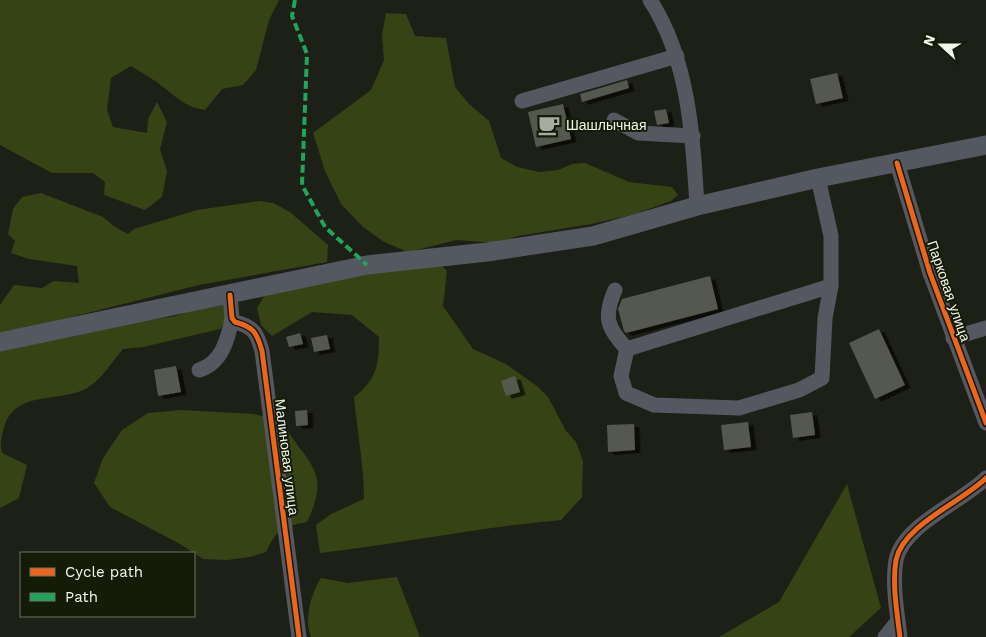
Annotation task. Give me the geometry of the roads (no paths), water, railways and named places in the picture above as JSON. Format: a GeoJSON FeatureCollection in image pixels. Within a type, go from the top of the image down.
{"type":"FeatureCollection","features":[{"type":"Feature","properties":{"kind":"main road"},"geometry":{"type":"LineString","coordinates":[[0,342],[367,265],[487,252],[593,236],[697,206],[818,178],[986,145]]}},
{"type":"Feature","properties":{"kind":"street"},"geometry":{"type":"LineString","coordinates":[[650,0],[658,13],[677,56],[693,136],[697,206]]}},
{"type":"Feature","properties":{"kind":"street"},"geometry":{"type":"LineString","coordinates":[[522,101],[677,56]]}},
{"type":"Feature","properties":{"kind":"street"},"geometry":{"type":"LineString","coordinates":[[614,120],[638,133],[693,136]]}},
{"type":"Feature","properties":{"kind":"street","name":"Парковая улица"},"geometry":{"type":"LineString","coordinates":[[897,163],[930,273],[986,424]]}},
{"type":"Feature","properties":{"kind":"street"},"geometry":{"type":"LineString","coordinates":[[627,349],[621,376],[626,393],[654,405],[739,408],[799,390],[822,378],[825,318],[831,286],[832,236],[818,178]]}},
{"type":"Feature","properties":{"kind":"street"},"geometry":{"type":"LineString","coordinates":[[627,349],[831,286]]}},
{"type":"Feature","properties":{"kind":"street"},"geometry":{"type":"LineString","coordinates":[[615,290],[608,307],[609,323],[613,335],[627,349]]}},
{"type":"Feature","properties":{"kind":"street"},"geometry":{"type":"LineString","coordinates":[[199,370],[216,360],[224,350],[232,318],[230,295]]}},
{"type":"Feature","properties":{"kind":"street","name":"Малиновая улица"},"geometry":{"type":"LineString","coordinates":[[232,318],[235,322],[245,325],[258,334],[262,351],[299,637]]}},
{"type":"Feature","properties":{"kind":"street"},"geometry":{"type":"LineString","coordinates":[[953,338],[986,328]]}},
{"type":"Feature","properties":{"kind":"street"},"geometry":{"type":"LineString","coordinates":[[900,637],[895,581],[896,558],[905,540],[986,478]]}},
{"type":"Feature","properties":{"kind":"street"},"geometry":{"type":"LineString","coordinates":[[885,637],[898,621]]}},
{"type":"Feature","properties":{"kind":"place","name":"Шашлычная"},"geometry":{"type":"Point","coordinates":[549,125]}}]}
